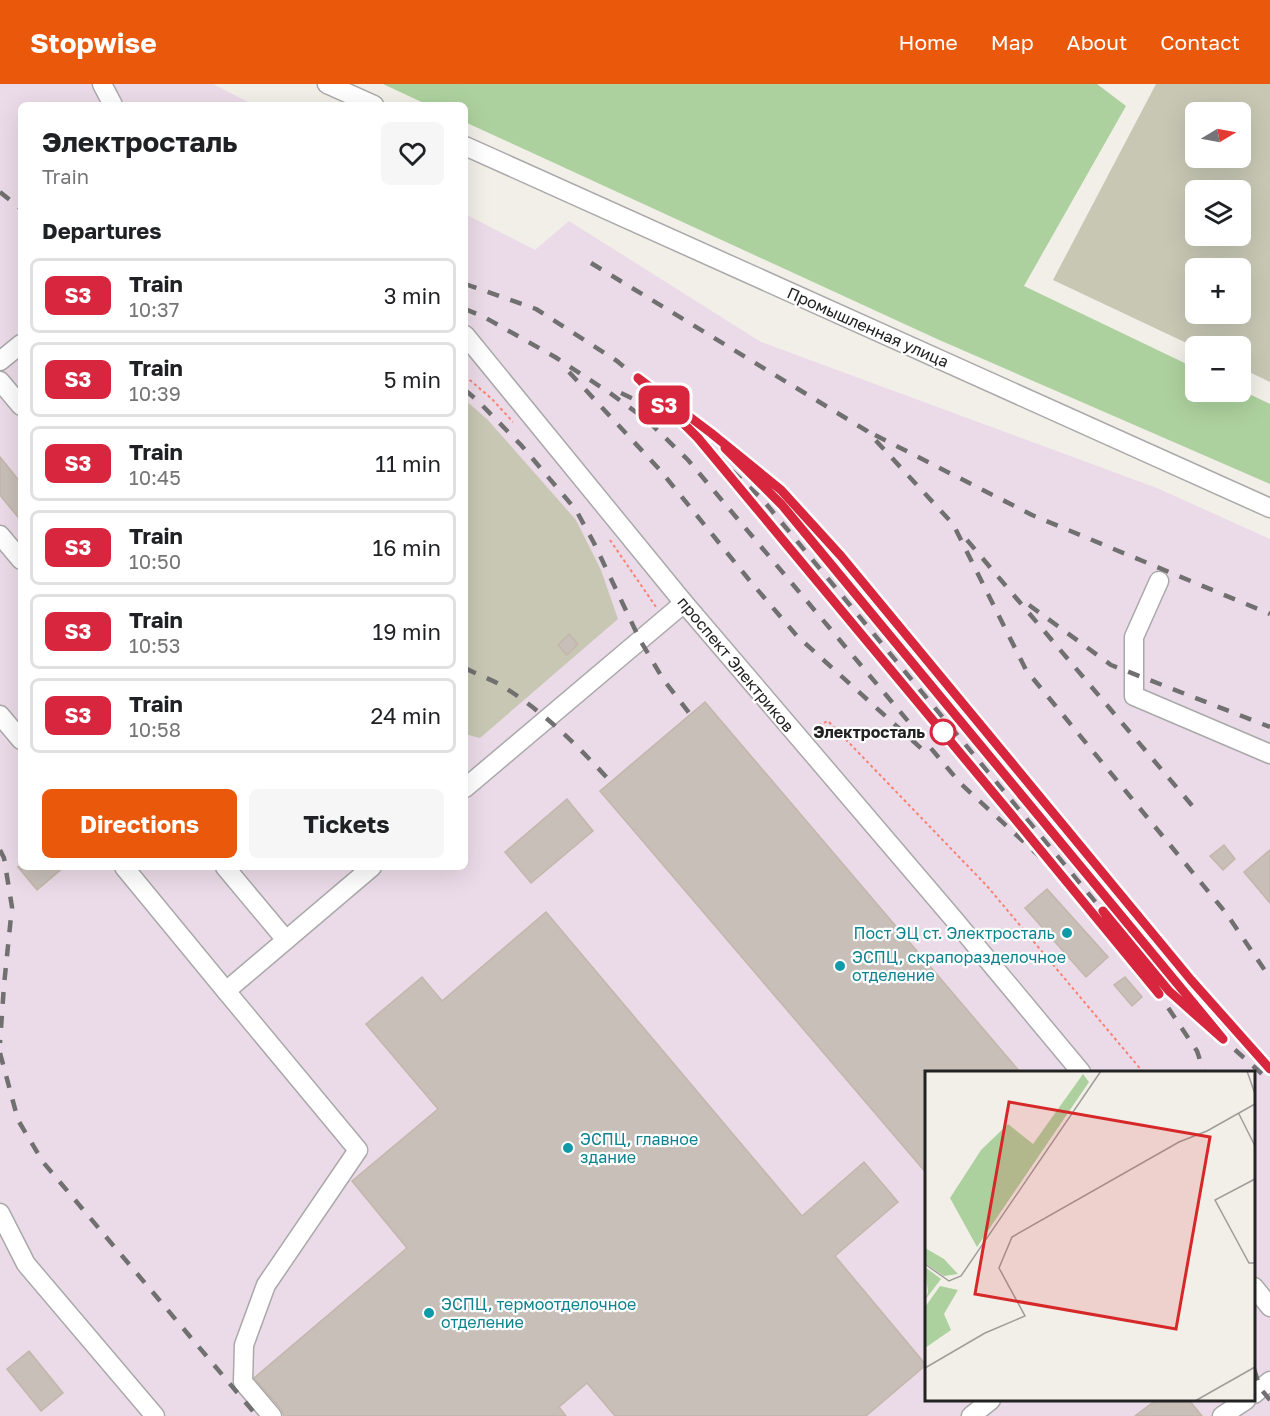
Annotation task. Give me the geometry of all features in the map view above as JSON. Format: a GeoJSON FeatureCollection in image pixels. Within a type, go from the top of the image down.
{"type":"FeatureCollection","features":[{"type":"Feature","properties":{"kind":"street"},"geometry":{"type":"LineString","coordinates":[[102,84],[111,102]]}},
{"type":"Feature","properties":{"kind":"street"},"geometry":{"type":"LineString","coordinates":[[327,84],[367,102]]}},
{"type":"Feature","properties":{"kind":"street","name":"Промышленная улица"},"geometry":{"type":"LineString","coordinates":[[468,147],[1270,508]]}},
{"type":"Feature","properties":{"kind":"street","name":"проспект Электриков"},"geometry":{"type":"LineString","coordinates":[[468,339],[684,603],[1080,1071]]}},
{"type":"Feature","properties":{"kind":"street"},"geometry":{"type":"LineString","coordinates":[[0,361],[18,346]]}},
{"type":"Feature","properties":{"kind":"street"},"geometry":{"type":"LineString","coordinates":[[0,381],[18,402]]}},
{"type":"Feature","properties":{"kind":"street"},"geometry":{"type":"LineString","coordinates":[[0,535],[18,556]]}},
{"type":"Feature","properties":{"kind":"street"},"geometry":{"type":"LineString","coordinates":[[1159,581],[1134,637],[1134,696],[1270,754]]}},
{"type":"Feature","properties":{"kind":"street"},"geometry":{"type":"LineString","coordinates":[[468,785],[684,603]]}},
{"type":"Feature","properties":{"kind":"street"},"geometry":{"type":"LineString","coordinates":[[0,715],[18,736]]}},
{"type":"Feature","properties":{"kind":"street"},"geometry":{"type":"LineString","coordinates":[[126,870],[358,1150],[266,1285],[244,1345],[243,1382],[272,1416]]}},
{"type":"Feature","properties":{"kind":"street"},"geometry":{"type":"LineString","coordinates":[[228,870],[286,940]]}},
{"type":"Feature","properties":{"kind":"street"},"geometry":{"type":"LineString","coordinates":[[226,991],[368,870]]}},
{"type":"Feature","properties":{"kind":"street"},"geometry":{"type":"LineString","coordinates":[[0,1213],[26,1264],[155,1416]]}},
{"type":"Feature","properties":{"kind":"street"},"geometry":{"type":"LineString","coordinates":[[1255,1288],[1270,1307]]}},
{"type":"Feature","properties":{"kind":"street"},"geometry":{"type":"LineString","coordinates":[[1255,1393],[1270,1381]]}},
{"type":"Feature","properties":{"kind":"street"},"geometry":{"type":"LineString","coordinates":[[971,1416],[990,1401]]}},
{"type":"Feature","properties":{"kind":"street"},"geometry":{"type":"LineString","coordinates":[[1222,1416],[1244,1401]]}},
{"type":"Feature","properties":{"kind":"path"},"geometry":{"type":"LineString","coordinates":[[468,379],[492,399],[516,425]]}},
{"type":"Feature","properties":{"kind":"path"},"geometry":{"type":"LineString","coordinates":[[605,532],[664,619]]}},
{"type":"Feature","properties":{"kind":"path"},"geometry":{"type":"LineString","coordinates":[[797,735],[828,721],[987,886],[1142,1071]]}},
{"type":"Feature","properties":{"kind":"shaded area"},"geometry":{"type":"Polygon","coordinates":[[[0,84],[213,84],[248,102],[18,102],[18,870],[468,870],[468,216],[535,250],[569,221],[761,342],[1157,488],[1270,539],[1270,1416],[0,1416],[0,84]]]}},
{"type":"Feature","properties":{"kind":"shaded area"},"geometry":{"type":"Polygon","coordinates":[[[1156,84],[1270,84],[1270,382],[1251,373],[1251,336],[1185,336],[1185,342],[1053,280],[1156,84]]]}},
{"type":"Feature","properties":{"kind":"shaded area"},"geometry":{"type":"Polygon","coordinates":[[[468,403],[487,419],[576,520],[601,570],[618,619],[480,738],[468,735],[468,403]]]}},
{"type":"Feature","properties":{"kind":"green space"},"geometry":{"type":"Polygon","coordinates":[[[383,84],[1097,84],[1126,106],[1024,286],[1185,363],[1185,402],[1251,402],[1251,395],[1270,404],[1270,484],[937,339],[468,123],[468,102],[422,102],[383,84]]]}},
{"type":"Feature","properties":{"kind":"building"},"geometry":{"type":"Polygon","coordinates":[[[0,457],[18,479],[18,517],[0,495],[0,457]]]}},
{"type":"Feature","properties":{"kind":"building"},"geometry":{"type":"Polygon","coordinates":[[[569,634],[578,644],[567,655],[558,645],[569,634]]]}},
{"type":"Feature","properties":{"kind":"building","name":"ЭСПЦ, скрапоразделочное отделение"},"geometry":{"type":"Polygon","coordinates":[[[705,702],[1019,1071],[925,1071],[925,1172],[600,791],[705,702]]]}},
{"type":"Feature","properties":{"kind":"building"},"geometry":{"type":"Polygon","coordinates":[[[567,799],[593,831],[531,883],[505,852],[567,799]]]}},
{"type":"Feature","properties":{"kind":"building"},"geometry":{"type":"Polygon","coordinates":[[[1224,845],[1235,859],[1223,870],[1210,856],[1224,845]]]}},
{"type":"Feature","properties":{"kind":"building"},"geometry":{"type":"Polygon","coordinates":[[[1270,850],[1270,903],[1244,872],[1270,850]]]}},
{"type":"Feature","properties":{"kind":"building"},"geometry":{"type":"Polygon","coordinates":[[[20,870],[60,870],[37,890],[20,870]]]}},
{"type":"Feature","properties":{"kind":"building","name":"Пост ЭЦ ст. Электросталь"},"geometry":{"type":"Polygon","coordinates":[[[1047,889],[1108,957],[1086,977],[1025,908],[1047,889]]]}},
{"type":"Feature","properties":{"kind":"building","name":"ЭСПЦ, главное здание"},"geometry":{"type":"Polygon","coordinates":[[[546,912],[802,1216],[864,1162],[898,1202],[835,1256],[925,1366],[866,1416],[615,1416],[587,1383],[559,1407],[566,1416],[284,1416],[281,1409],[254,1378],[407,1248],[352,1181],[438,1109],[366,1024],[422,977],[442,1001],[546,912]]]}},
{"type":"Feature","properties":{"kind":"building"},"geometry":{"type":"Polygon","coordinates":[[[1125,977],[1142,997],[1132,1006],[1114,985],[1125,977]]]}},
{"type":"Feature","properties":{"kind":"building"},"geometry":{"type":"Polygon","coordinates":[[[29,1351],[63,1393],[41,1411],[7,1369],[29,1351]]]}},
{"type":"Feature","properties":{"kind":"building"},"geometry":{"type":"Polygon","coordinates":[[[1155,1401],[1190,1401],[1202,1416],[1135,1416],[1155,1401]]]}},
{"type":"Feature","properties":{"kind":"railway"},"geometry":{"type":"LineString","coordinates":[[0,192],[18,207]]}},
{"type":"Feature","properties":{"kind":"railway"},"geometry":{"type":"LineString","coordinates":[[591,263],[867,431],[953,524],[1026,670],[1226,913],[1270,978]]}},
{"type":"Feature","properties":{"kind":"railway"},"geometry":{"type":"LineString","coordinates":[[468,285],[536,309],[617,361],[642,382]]}},
{"type":"Feature","properties":{"kind":"railway"},"geometry":{"type":"LineString","coordinates":[[468,310],[555,357],[610,393],[648,421],[688,460],[961,784],[1062,877],[1159,994]]}},
{"type":"Feature","properties":{"kind":"railway"},"geometry":{"type":"LineString","coordinates":[[569,372],[660,470],[797,636],[923,750]]}},
{"type":"Feature","properties":{"kind":"railway"},"geometry":{"type":"LineString","coordinates":[[637,378],[711,433],[781,490],[841,556],[1191,980],[1270,1069]]}},
{"type":"Feature","properties":{"kind":"railway"},"geometry":{"type":"LineString","coordinates":[[468,392],[521,445],[576,510],[640,640],[663,679],[690,714]]}},
{"type":"Feature","properties":{"kind":"railway"},"geometry":{"type":"LineString","coordinates":[[621,393],[642,403],[662,423]]}},
{"type":"Feature","properties":{"kind":"railway"},"geometry":{"type":"LineString","coordinates":[[671,412],[703,444]]}},
{"type":"Feature","properties":{"kind":"railway"},"geometry":{"type":"LineString","coordinates":[[875,435],[1032,515],[1270,614]]}},
{"type":"Feature","properties":{"kind":"railway"},"geometry":{"type":"LineString","coordinates":[[697,438],[763,500],[1169,991],[1270,1081]]}},
{"type":"Feature","properties":{"kind":"railway"},"geometry":{"type":"LineString","coordinates":[[759,482],[782,505],[1197,1008]]}},
{"type":"Feature","properties":{"kind":"railway"},"geometry":{"type":"LineString","coordinates":[[737,486],[976,771]]}},
{"type":"Feature","properties":{"kind":"railway"},"geometry":{"type":"LineString","coordinates":[[967,540],[1195,809]]}},
{"type":"Feature","properties":{"kind":"railway"},"geometry":{"type":"LineString","coordinates":[[1029,605],[1111,665],[1270,727]]}},
{"type":"Feature","properties":{"kind":"railway"},"geometry":{"type":"LineString","coordinates":[[468,669],[499,684],[530,705],[572,742],[611,782]]}},
{"type":"Feature","properties":{"kind":"railway"},"geometry":{"type":"LineString","coordinates":[[0,850],[4,858],[12,907],[0,1043]]}},
{"type":"Feature","properties":{"kind":"railway"},"geometry":{"type":"LineString","coordinates":[[1155,988],[1197,1051],[1204,1071]]}},
{"type":"Feature","properties":{"kind":"railway"},"geometry":{"type":"LineString","coordinates":[[0,1053],[18,1120],[43,1162],[257,1416]]}},
{"type":"Feature","properties":{"kind":"railway"},"geometry":{"type":"LineString","coordinates":[[1255,1372],[1260,1388],[1270,1400]]}},
{"type":"Feature","properties":{"kind":"train","name":"S3"},"geometry":{"type":"LineString","coordinates":[[725,448],[782,505],[1223,1039],[1169,991],[1103,911],[1159,994],[698,438],[638,378],[781,490],[841,556],[1191,980],[1270,1069]]}},
{"type":"Feature","properties":{"kind":"place","name":"Электросталь"},"geometry":{"type":"Point","coordinates":[943,732]}},
{"type":"Feature","properties":{"kind":"place","name":"Пост ЭЦ ст. Электросталь"},"geometry":{"type":"Point","coordinates":[1067,933]}},
{"type":"Feature","properties":{"kind":"place","name":"ЭСПЦ, скрапоразделочное отделение"},"geometry":{"type":"Point","coordinates":[840,966]}},
{"type":"Feature","properties":{"kind":"place","name":"ЭСПЦ, главное здание"},"geometry":{"type":"Point","coordinates":[568,1148]}},
{"type":"Feature","properties":{"kind":"place","name":"ЭСПЦ, термоотделочное отделение"},"geometry":{"type":"Point","coordinates":[429,1313]}}]}
